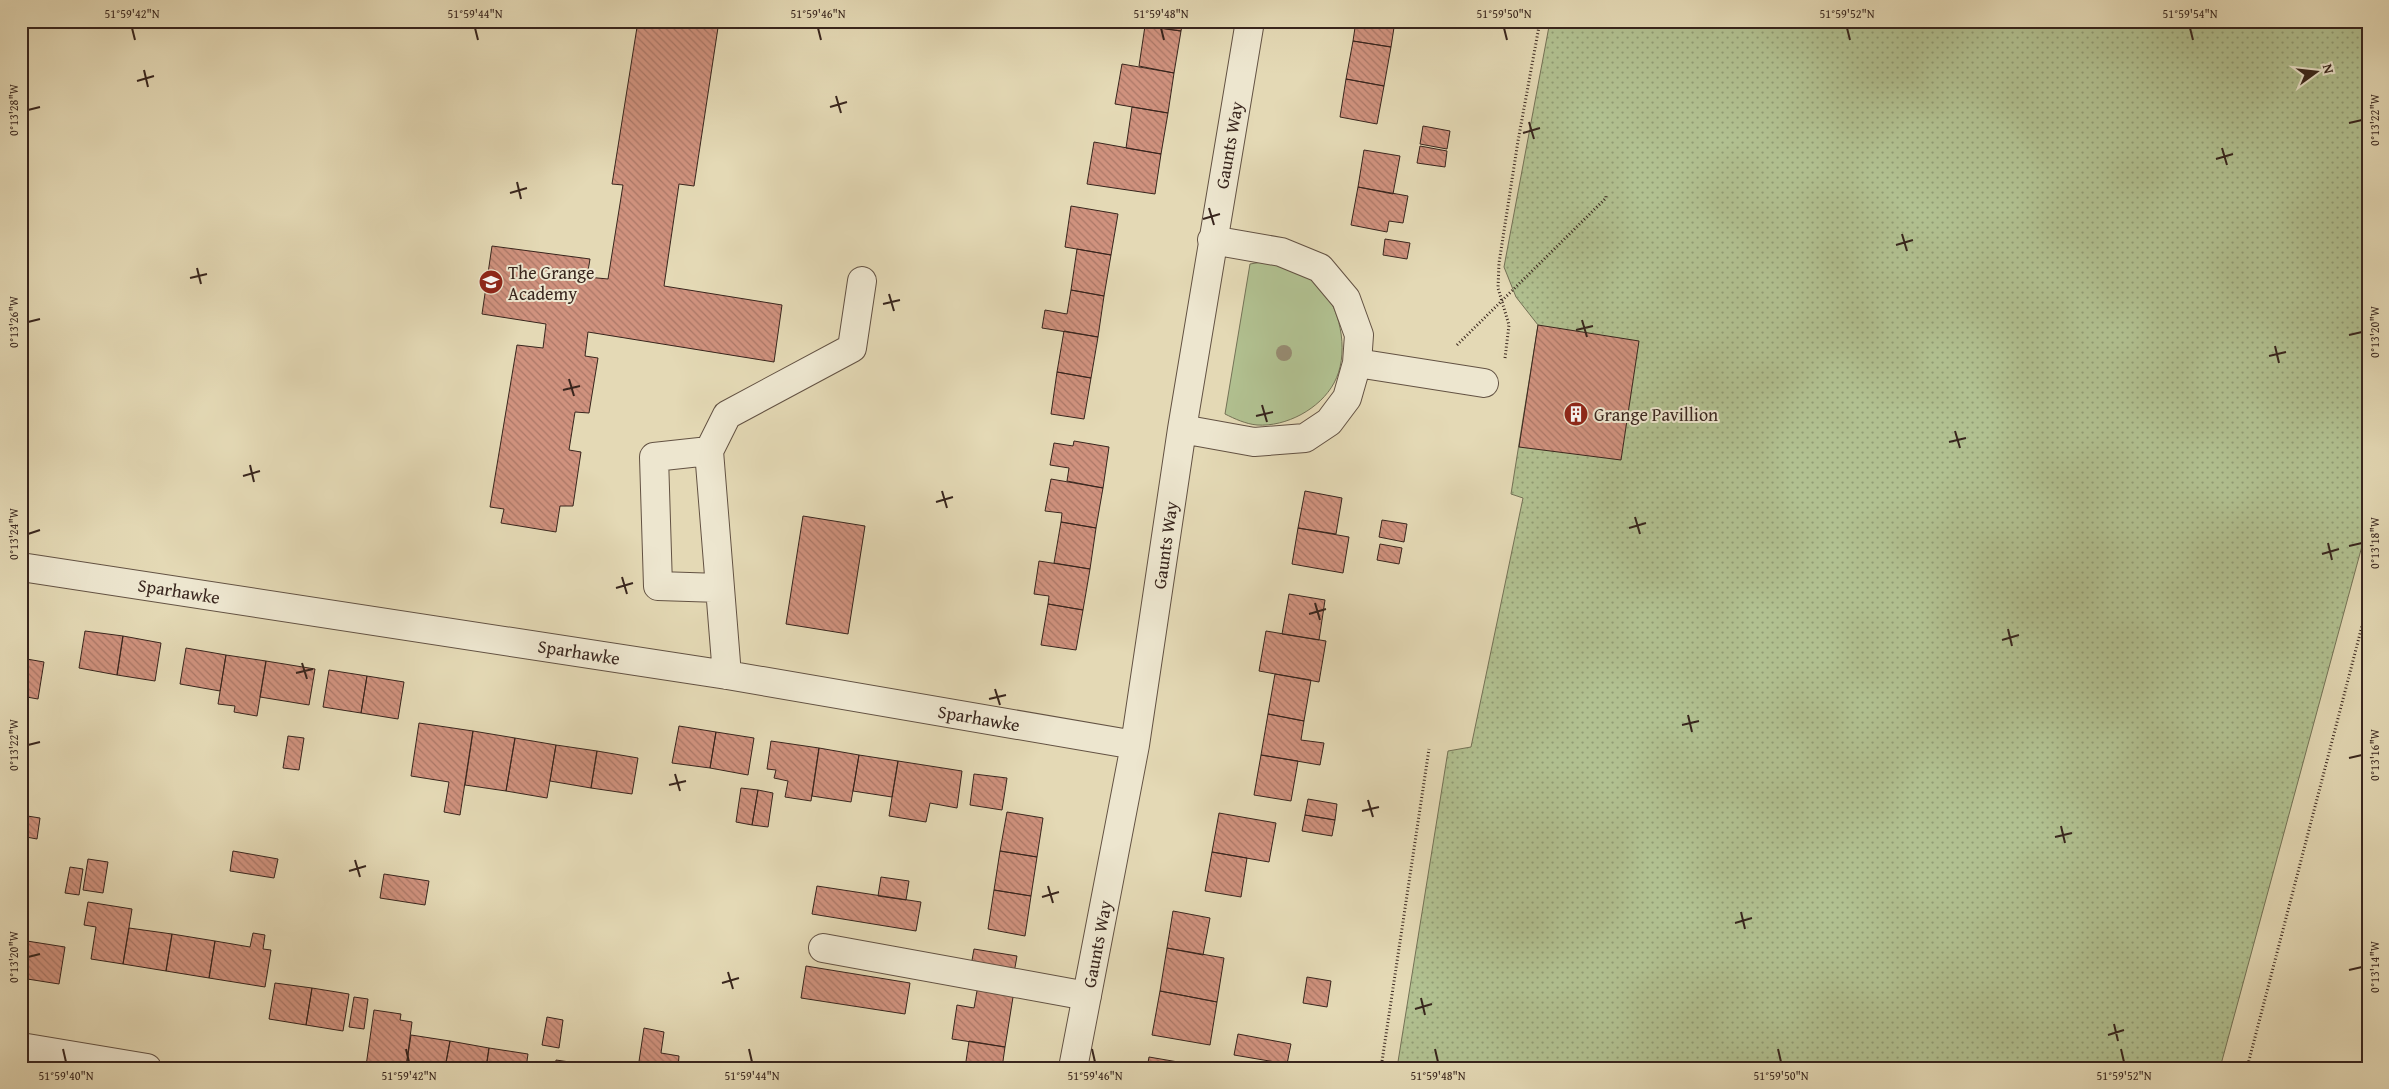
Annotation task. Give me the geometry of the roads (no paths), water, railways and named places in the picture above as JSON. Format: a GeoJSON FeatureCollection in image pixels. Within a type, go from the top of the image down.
{"type":"FeatureCollection","features":[{"type":"Feature","properties":{"kind":"street","name":"Gaunts Way"},"geometry":{"type":"LineString","coordinates":[[1073,1068],[1136,745],[1182,429],[1250,21]]}},
{"type":"Feature","properties":{"kind":"street"},"geometry":{"type":"LineString","coordinates":[[1182,429],[1254,442],[1305,438],[1329,422],[1348,398],[1357,363],[1359,336],[1346,299],[1320,268],[1281,252],[1212,240]]}},
{"type":"Feature","properties":{"kind":"street"},"geometry":{"type":"LineString","coordinates":[[727,675],[709,451],[727,415],[852,348],[862,280]]}},
{"type":"Feature","properties":{"kind":"street"},"geometry":{"type":"LineString","coordinates":[[1357,363],[1484,383]]}},
{"type":"Feature","properties":{"kind":"street"},"geometry":{"type":"LineString","coordinates":[[709,451],[654,457],[658,586],[720,588]]}},
{"type":"Feature","properties":{"kind":"street","name":"Sparhawke"},"geometry":{"type":"LineString","coordinates":[[21,567],[727,675],[1136,745]]}},
{"type":"Feature","properties":{"kind":"street"},"geometry":{"type":"LineString","coordinates":[[823,948],[1087,996]]}},
{"type":"Feature","properties":{"kind":"street"},"geometry":{"type":"LineString","coordinates":[[21,1047],[147,1068]]}},
{"type":"Feature","properties":{"kind":"place","name":"The Grange Academy"},"geometry":{"type":"Point","coordinates":[491,282]}},
{"type":"Feature","properties":{"kind":"place","name":"Grange Pavillion"},"geometry":{"type":"Point","coordinates":[1576,414]}}]}
